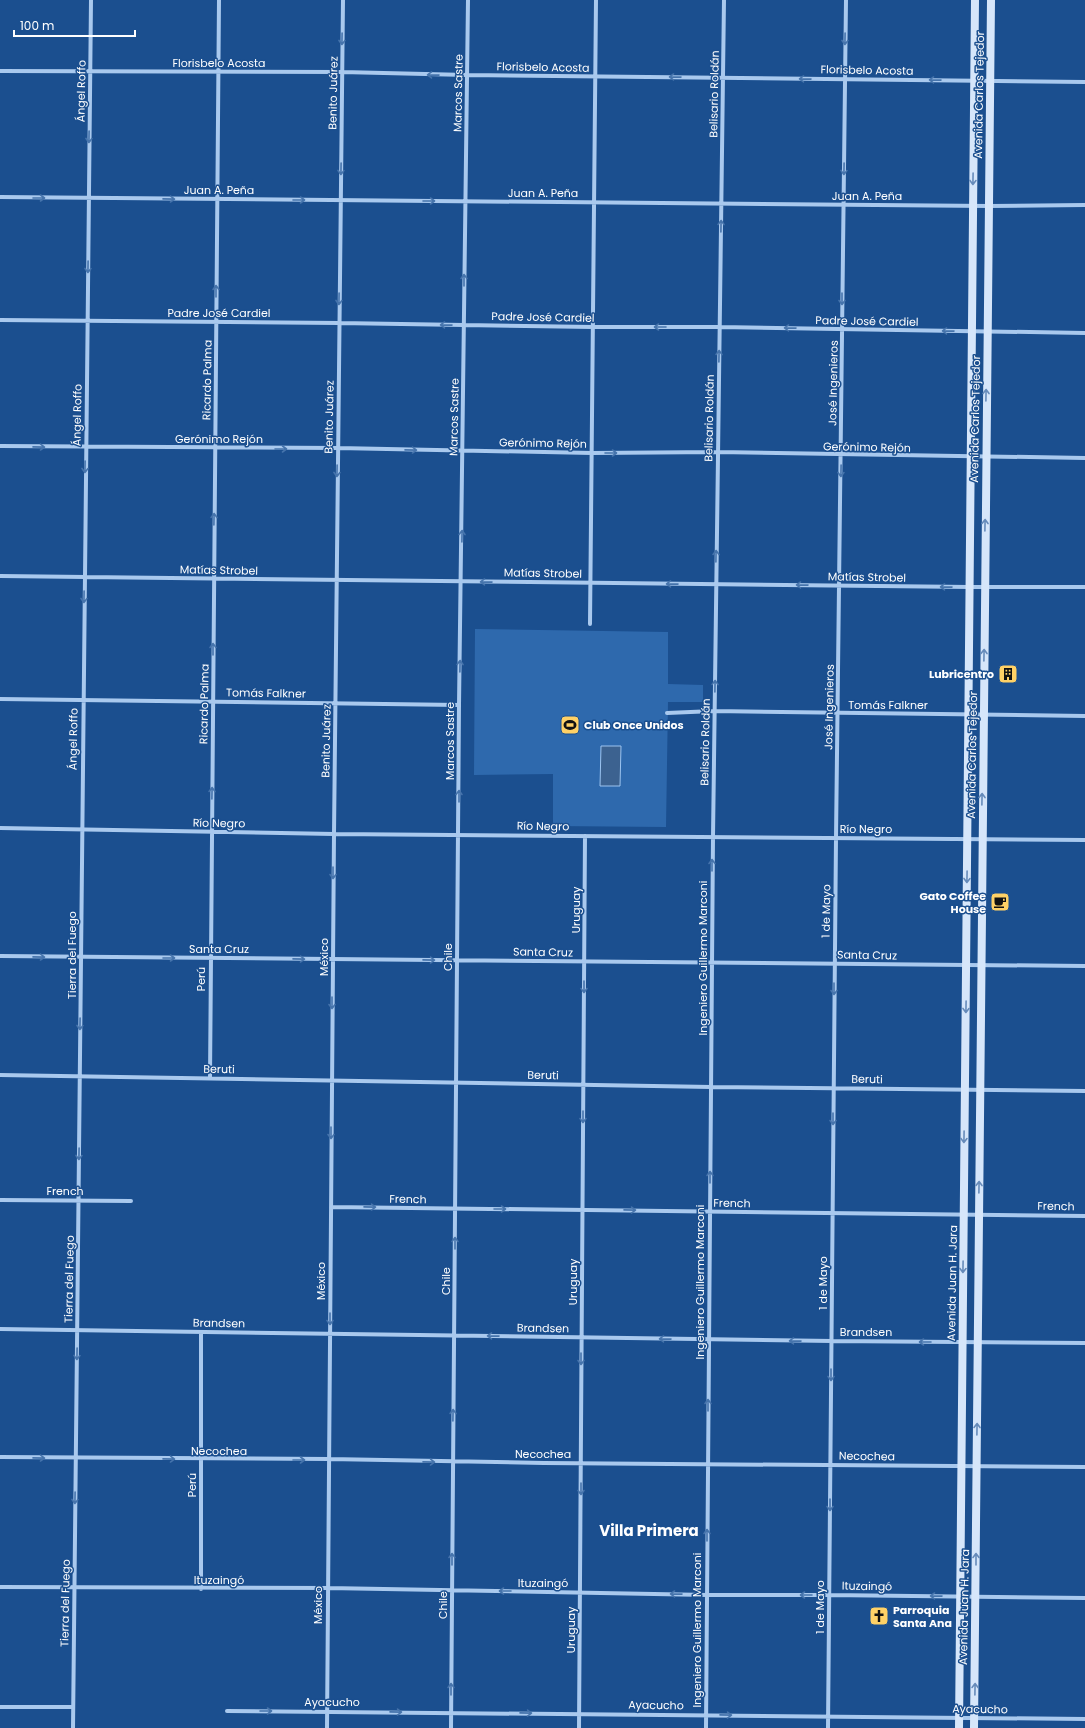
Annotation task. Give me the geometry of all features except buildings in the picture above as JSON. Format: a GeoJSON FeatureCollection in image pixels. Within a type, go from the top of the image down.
{"type":"FeatureCollection","features":[{"type":"Feature","properties":{"kind":"main road","name":"Avenida Carlos Tejedor"},"geometry":{"type":"LineString","coordinates":[[967,838],[975,0]]}},
{"type":"Feature","properties":{"kind":"main road","name":"Avenida Carlos Tejedor"},"geometry":{"type":"LineString","coordinates":[[982,838],[991,0]]}},
{"type":"Feature","properties":{"kind":"main road","name":"Avenida Juan H. Jara"},"geometry":{"type":"LineString","coordinates":[[959,1728],[967,838]]}},
{"type":"Feature","properties":{"kind":"main road","name":"Avenida Juan H. Jara"},"geometry":{"type":"LineString","coordinates":[[974,1728],[982,838]]}},
{"type":"Feature","properties":{"kind":"street","name":"Ángel Roffo"},"geometry":{"type":"LineString","coordinates":[[81,830],[91,0]]}},
{"type":"Feature","properties":{"kind":"street","name":"Ricardo Palma"},"geometry":{"type":"LineString","coordinates":[[211,832],[219,0]]}},
{"type":"Feature","properties":{"kind":"street","name":"Benito Juárez"},"geometry":{"type":"LineString","coordinates":[[334,834],[342,0]]}},
{"type":"Feature","properties":{"kind":"street","name":"Marcos Sastre"},"geometry":{"type":"LineString","coordinates":[[458,835],[468,0]]}},
{"type":"Feature","properties":{"kind":"street"},"geometry":{"type":"LineString","coordinates":[[590,624],[596,0]]}},
{"type":"Feature","properties":{"kind":"street","name":"Belisario Roldán"},"geometry":{"type":"LineString","coordinates":[[713,837],[724,0]]}},
{"type":"Feature","properties":{"kind":"street","name":"José Ingenieros"},"geometry":{"type":"LineString","coordinates":[[836,838],[846,0]]}},
{"type":"Feature","properties":{"kind":"street","name":"Florisbelo Acosta"},"geometry":{"type":"LineString","coordinates":[[0,71],[218,73],[342,72],[595,77],[1085,82]]}},
{"type":"Feature","properties":{"kind":"street","name":"Juan A. Peña"},"geometry":{"type":"LineString","coordinates":[[0,197],[973,206],[1085,205]]}},
{"type":"Feature","properties":{"kind":"street","name":"Padre José Cardiel"},"geometry":{"type":"LineString","coordinates":[[0,320],[216,323],[339,322],[464,326],[720,327],[842,330],[1085,332]]}},
{"type":"Feature","properties":{"kind":"street","name":"Gerónimo Rejón"},"geometry":{"type":"LineString","coordinates":[[0,446],[215,449],[338,448],[592,453],[718,452],[841,456],[1085,458]]}},
{"type":"Feature","properties":{"kind":"street","name":"Matías Strobel"},"geometry":{"type":"LineString","coordinates":[[0,576],[984,588],[1085,587]]}},
{"type":"Feature","properties":{"kind":"street","name":"Tomás Falkner"},"geometry":{"type":"LineString","coordinates":[[0,699],[459,705]]}},
{"type":"Feature","properties":{"kind":"street","name":"Tomás Falkner"},"geometry":{"type":"LineString","coordinates":[[667,713],[714,711],[838,714],[1085,716]]}},
{"type":"Feature","properties":{"kind":"street","name":"Río Negro"},"geometry":{"type":"LineString","coordinates":[[0,828],[334,834],[1085,840]]}},
{"type":"Feature","properties":{"kind":"street","name":"Tierra del Fuego"},"geometry":{"type":"LineString","coordinates":[[73,1728],[81,830]]}},
{"type":"Feature","properties":{"kind":"street","name":"Perú"},"geometry":{"type":"LineString","coordinates":[[210,1078],[211,832]]}},
{"type":"Feature","properties":{"kind":"street","name":"México"},"geometry":{"type":"LineString","coordinates":[[326,1728],[334,834]]}},
{"type":"Feature","properties":{"kind":"street","name":"Chile"},"geometry":{"type":"LineString","coordinates":[[451,1728],[458,835]]}},
{"type":"Feature","properties":{"kind":"street","name":"Uruguay"},"geometry":{"type":"LineString","coordinates":[[579,1728],[585,836]]}},
{"type":"Feature","properties":{"kind":"street","name":"Ingeniero Guillermo Marconi"},"geometry":{"type":"LineString","coordinates":[[706,1728],[713,837]]}},
{"type":"Feature","properties":{"kind":"street","name":"1 de Mayo"},"geometry":{"type":"LineString","coordinates":[[828,1728],[836,838]]}},
{"type":"Feature","properties":{"kind":"street","name":"Santa Cruz"},"geometry":{"type":"LineString","coordinates":[[0,956],[1085,966]]}},
{"type":"Feature","properties":{"kind":"street","name":"Beruti"},"geometry":{"type":"LineString","coordinates":[[0,1075],[80,1075],[711,1087],[1085,1090]]}},
{"type":"Feature","properties":{"kind":"street","name":"French"},"geometry":{"type":"LineString","coordinates":[[0,1200],[131,1201]]}},
{"type":"Feature","properties":{"kind":"street","name":"French"},"geometry":{"type":"LineString","coordinates":[[331,1207],[1085,1216]]}},
{"type":"Feature","properties":{"kind":"street","name":"Brandsen"},"geometry":{"type":"LineString","coordinates":[[0,1329],[709,1340],[1085,1343]]}},
{"type":"Feature","properties":{"kind":"street","name":"Perú"},"geometry":{"type":"LineString","coordinates":[[201,1332],[201,1589]]}},
{"type":"Feature","properties":{"kind":"street","name":"Necochea"},"geometry":{"type":"LineString","coordinates":[[0,1458],[201,1460],[329,1459],[453,1462],[1085,1467]]}},
{"type":"Feature","properties":{"kind":"street","name":"Ituzaingó"},"geometry":{"type":"LineString","coordinates":[[0,1587],[201,1589],[328,1588],[707,1595],[1085,1598]]}},
{"type":"Feature","properties":{"kind":"street"},"geometry":{"type":"LineString","coordinates":[[0,1707],[73,1707]]}},
{"type":"Feature","properties":{"kind":"street","name":"Ayacucho"},"geometry":{"type":"LineString","coordinates":[[227,1711],[1085,1719]]}},
{"type":"Feature","properties":{"kind":"shaded area","name":"Club Once Unidos"},"geometry":{"type":"Polygon","coordinates":[[[475,629],[668,632],[668,684],[703,685],[703,702],[668,702],[666,827],[553,826],[553,774],[474,775],[475,629]]]}},
{"type":"Feature","properties":{"kind":"shaded area"},"geometry":{"type":"Polygon","coordinates":[[[601,746],[621,746],[620,786],[600,786],[601,746]]]}},
{"type":"Feature","properties":{"kind":"place","name":"Lubricentro"},"geometry":{"type":"Point","coordinates":[1008,674]}},
{"type":"Feature","properties":{"kind":"place","name":"Club Once Unidos"},"geometry":{"type":"Point","coordinates":[570,725]}},
{"type":"Feature","properties":{"kind":"place","name":"Gato Coffee House"},"geometry":{"type":"Point","coordinates":[1000,902]}},
{"type":"Feature","properties":{"kind":"place","name":"Parroquia Santa Ana"},"geometry":{"type":"Point","coordinates":[879,1616]}},
{"type":"Feature","properties":{"kind":"district","name":"Villa Primera"},"geometry":{"type":"Point","coordinates":[649,1530]}}]}
